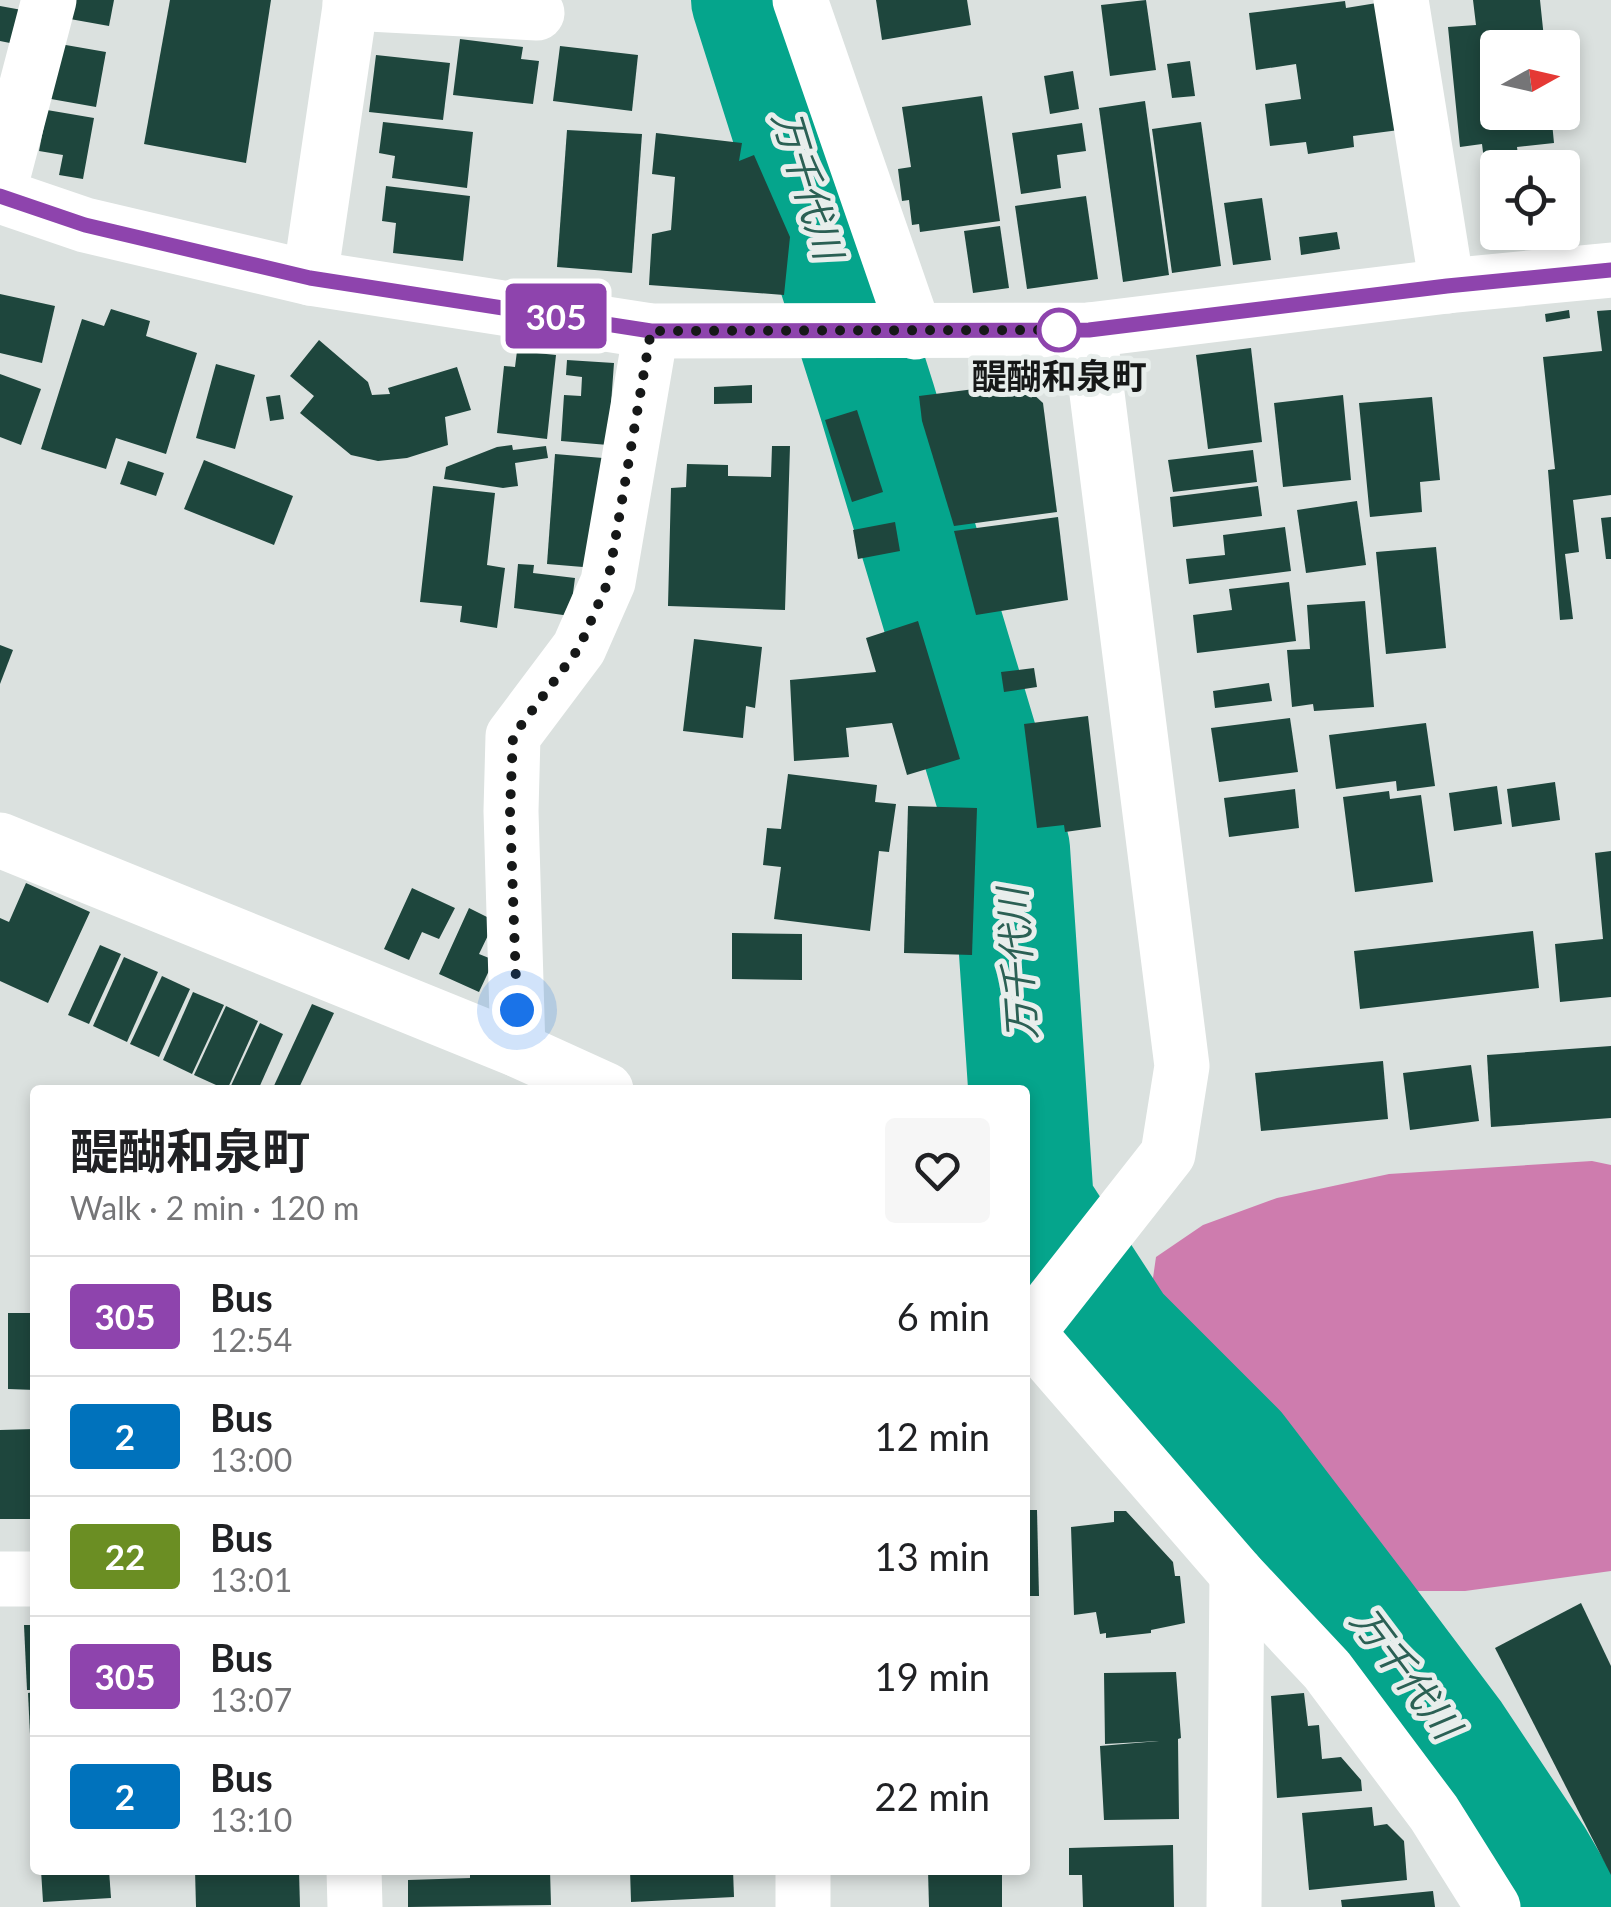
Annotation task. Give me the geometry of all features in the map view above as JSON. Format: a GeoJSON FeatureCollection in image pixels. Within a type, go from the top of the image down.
{"type":"FeatureCollection","features":[{"type":"Feature","properties":{"kind":"street"},"geometry":{"type":"LineString","coordinates":[[0,187],[48,0]]}},
{"type":"Feature","properties":{"kind":"street"},"geometry":{"type":"LineString","coordinates":[[800,0],[873,332]]}},
{"type":"Feature","properties":{"kind":"street"},"geometry":{"type":"LineString","coordinates":[[1401,0],[1447,286]]}},
{"type":"Feature","properties":{"kind":"street"},"geometry":{"type":"LineString","coordinates":[[310,278],[350,1],[536,13]]}},
{"type":"Feature","properties":{"kind":"street"},"geometry":{"type":"LineString","coordinates":[[0,196],[85,225],[310,278],[651,331],[1089,330],[1611,270]]}},
{"type":"Feature","properties":{"kind":"street"},"geometry":{"type":"LineString","coordinates":[[1089,330],[1182,1066],[1168,1154],[1095,1249],[1037,1313],[1236,1574],[1327,1670],[1434,1813],[1493,1907]]}},
{"type":"Feature","properties":{"kind":"street"},"geometry":{"type":"LineString","coordinates":[[518,1050],[510,811],[513,736],[579,648],[608,582],[651,331]]}},
{"type":"Feature","properties":{"kind":"street"},"geometry":{"type":"LineString","coordinates":[[0,840],[518,1050],[595,1085]]}},
{"type":"Feature","properties":{"kind":"street"},"geometry":{"type":"LineString","coordinates":[[1234,1907],[1236,1574]]}},
{"type":"Feature","properties":{"kind":"street"},"geometry":{"type":"LineString","coordinates":[[0,1579],[30,1579]]}},
{"type":"Feature","properties":{"kind":"street"},"geometry":{"type":"LineString","coordinates":[[354,1875],[354,1907]]}},
{"type":"Feature","properties":{"kind":"street"},"geometry":{"type":"LineString","coordinates":[[803,1875],[803,1907]]}},
{"type":"Feature","properties":{"kind":"shaded area"},"geometry":{"type":"Polygon","coordinates":[[[1592,1161],[1611,1165],[1611,1571],[1465,1591],[1388,1591],[1333,1545],[1264,1447],[1186,1382],[1149,1306],[1156,1257],[1203,1225],[1277,1198],[1389,1174],[1592,1161]]]}},
{"type":"Feature","properties":{"kind":"building"},"geometry":{"type":"Polygon","coordinates":[[[73,0],[114,0],[109,26],[70,19],[73,0]]]}},
{"type":"Feature","properties":{"kind":"building"},"geometry":{"type":"Polygon","coordinates":[[[170,0],[271,0],[246,163],[144,144],[170,0]]]}},
{"type":"Feature","properties":{"kind":"building"},"geometry":{"type":"Polygon","coordinates":[[[876,0],[967,0],[971,25],[882,40],[876,0]]]}},
{"type":"Feature","properties":{"kind":"building"},"geometry":{"type":"Polygon","coordinates":[[[1146,0],[1156,70],[1110,76],[1101,5],[1146,0]]]}},
{"type":"Feature","properties":{"kind":"building"},"geometry":{"type":"Polygon","coordinates":[[[1473,0],[1540,0],[1543,30],[1480,30],[1480,130],[1553,130],[1554,143],[1517,147],[1517,150],[1483,150],[1482,144],[1460,147],[1448,27],[1476,25],[1473,0]]]}},
{"type":"Feature","properties":{"kind":"building"},"geometry":{"type":"Polygon","coordinates":[[[1345,1],[1346,8],[1383,2],[1399,130],[1353,136],[1354,147],[1308,154],[1306,142],[1270,146],[1265,104],[1301,99],[1296,64],[1256,70],[1249,13],[1345,1]]]}},
{"type":"Feature","properties":{"kind":"building"},"geometry":{"type":"Polygon","coordinates":[[[0,6],[22,10],[15,44],[0,41],[0,6]]]}},
{"type":"Feature","properties":{"kind":"building"},"geometry":{"type":"Polygon","coordinates":[[[460,39],[523,47],[521,59],[539,61],[533,104],[453,95],[460,39]]]}},
{"type":"Feature","properties":{"kind":"building"},"geometry":{"type":"Polygon","coordinates":[[[60,44],[106,52],[96,107],[51,99],[60,44]]]}},
{"type":"Feature","properties":{"kind":"building"},"geometry":{"type":"Polygon","coordinates":[[[560,46],[638,55],[632,111],[553,101],[560,46]]]}},
{"type":"Feature","properties":{"kind":"building"},"geometry":{"type":"Polygon","coordinates":[[[376,55],[450,63],[443,120],[369,112],[376,55]]]}},
{"type":"Feature","properties":{"kind":"building"},"geometry":{"type":"Polygon","coordinates":[[[1190,61],[1195,96],[1172,98],[1167,64],[1190,61]]]}},
{"type":"Feature","properties":{"kind":"building"},"geometry":{"type":"Polygon","coordinates":[[[1073,71],[1079,109],[1050,114],[1044,76],[1073,71]]]}},
{"type":"Feature","properties":{"kind":"building"},"geometry":{"type":"Polygon","coordinates":[[[982,96],[1000,221],[920,232],[919,224],[912,225],[909,200],[902,201],[898,169],[911,167],[902,107],[982,96]]]}},
{"type":"Feature","properties":{"kind":"building"},"geometry":{"type":"Polygon","coordinates":[[[1145,101],[1169,275],[1123,282],[1099,108],[1145,101]]]}},
{"type":"Feature","properties":{"kind":"building"},"geometry":{"type":"Polygon","coordinates":[[[47,110],[94,118],[83,179],[59,175],[63,155],[39,151],[47,110]]]}},
{"type":"Feature","properties":{"kind":"building"},"geometry":{"type":"Polygon","coordinates":[[[383,122],[473,132],[467,188],[392,178],[395,156],[379,153],[383,122]]]}},
{"type":"Feature","properties":{"kind":"building"},"geometry":{"type":"Polygon","coordinates":[[[1201,122],[1221,266],[1172,273],[1152,129],[1201,122]]]}},
{"type":"Feature","properties":{"kind":"building"},"geometry":{"type":"Polygon","coordinates":[[[1082,123],[1086,151],[1057,155],[1061,188],[1021,194],[1012,133],[1082,123]]]}},
{"type":"Feature","properties":{"kind":"building"},"geometry":{"type":"Polygon","coordinates":[[[567,130],[642,134],[632,273],[557,267],[567,130]]]}},
{"type":"Feature","properties":{"kind":"building"},"geometry":{"type":"Polygon","coordinates":[[[656,133],[742,143],[739,161],[754,155],[790,237],[784,295],[649,285],[652,234],[671,230],[675,177],[652,174],[656,133]]]}},
{"type":"Feature","properties":{"kind":"building"},"geometry":{"type":"Polygon","coordinates":[[[386,186],[470,196],[463,261],[393,253],[396,223],[382,221],[386,186]]]}},
{"type":"Feature","properties":{"kind":"building"},"geometry":{"type":"Polygon","coordinates":[[[1086,196],[1098,279],[1027,289],[1015,206],[1086,196]]]}},
{"type":"Feature","properties":{"kind":"building"},"geometry":{"type":"Polygon","coordinates":[[[1262,198],[1271,260],[1233,265],[1224,203],[1262,198]]]}},
{"type":"Feature","properties":{"kind":"building"},"geometry":{"type":"Polygon","coordinates":[[[1000,226],[1009,288],[973,293],[964,231],[1000,226]]]}},
{"type":"Feature","properties":{"kind":"building"},"geometry":{"type":"Polygon","coordinates":[[[1337,232],[1340,249],[1301,255],[1299,237],[1337,232]]]}},
{"type":"Feature","properties":{"kind":"building"},"geometry":{"type":"Polygon","coordinates":[[[0,294],[55,306],[42,363],[0,353],[0,294]]]}},
{"type":"Feature","properties":{"kind":"building"},"geometry":{"type":"Polygon","coordinates":[[[111,309],[150,321],[146,336],[197,353],[166,454],[116,438],[106,469],[41,449],[82,319],[104,326],[111,309]]]}},
{"type":"Feature","properties":{"kind":"building"},"geometry":{"type":"Polygon","coordinates":[[[1569,310],[1570,318],[1546,322],[1545,314],[1569,310]]]}},
{"type":"Feature","properties":{"kind":"building"},"geometry":{"type":"Polygon","coordinates":[[[1611,310],[1611,495],[1573,500],[1579,552],[1565,554],[1573,619],[1560,620],[1548,470],[1555,469],[1543,357],[1602,351],[1597,311],[1611,310]]]}},
{"type":"Feature","properties":{"kind":"building"},"geometry":{"type":"Polygon","coordinates":[[[319,340],[368,382],[372,395],[390,394],[388,388],[457,367],[471,410],[445,417],[448,445],[407,458],[378,461],[351,455],[300,413],[314,396],[290,376],[319,340]]]}},
{"type":"Feature","properties":{"kind":"building"},"geometry":{"type":"Polygon","coordinates":[[[1251,348],[1262,442],[1208,449],[1196,355],[1251,348]]]}},
{"type":"Feature","properties":{"kind":"building"},"geometry":{"type":"Polygon","coordinates":[[[517,351],[556,355],[547,439],[497,433],[504,366],[515,367],[517,351]]]}},
{"type":"Feature","properties":{"kind":"building"},"geometry":{"type":"Polygon","coordinates":[[[567,360],[614,363],[608,445],[561,441],[564,395],[581,396],[582,377],[566,375],[567,360]]]}},
{"type":"Feature","properties":{"kind":"building"},"geometry":{"type":"Polygon","coordinates":[[[216,364],[255,375],[235,449],[196,438],[216,364]]]}},
{"type":"Feature","properties":{"kind":"building"},"geometry":{"type":"Polygon","coordinates":[[[0,374],[41,389],[21,445],[0,437],[0,374]]]}},
{"type":"Feature","properties":{"kind":"building"},"geometry":{"type":"Polygon","coordinates":[[[1021,383],[1043,403],[1057,512],[954,526],[922,421],[919,396],[1021,383]]]}},
{"type":"Feature","properties":{"kind":"building"},"geometry":{"type":"Polygon","coordinates":[[[752,385],[752,403],[714,404],[714,387],[752,385]]]}},
{"type":"Feature","properties":{"kind":"building"},"geometry":{"type":"Polygon","coordinates":[[[280,395],[284,419],[270,421],[266,397],[280,395]]]}},
{"type":"Feature","properties":{"kind":"building"},"geometry":{"type":"Polygon","coordinates":[[[1343,395],[1351,480],[1283,487],[1274,403],[1343,395]]]}},
{"type":"Feature","properties":{"kind":"building"},"geometry":{"type":"Polygon","coordinates":[[[1432,397],[1440,480],[1420,482],[1422,512],[1370,517],[1359,403],[1432,397]]]}},
{"type":"Feature","properties":{"kind":"building"},"geometry":{"type":"Polygon","coordinates":[[[857,410],[883,492],[852,502],[825,420],[857,410]]]}},
{"type":"Feature","properties":{"kind":"building"},"geometry":{"type":"Polygon","coordinates":[[[512,445],[513,450],[546,446],[548,458],[515,463],[518,486],[503,488],[444,479],[446,467],[512,445]]]}},
{"type":"Feature","properties":{"kind":"building"},"geometry":{"type":"Polygon","coordinates":[[[772,446],[790,446],[785,610],[668,606],[671,488],[686,487],[687,464],[728,465],[728,476],[771,477],[772,446]]]}},
{"type":"Feature","properties":{"kind":"building"},"geometry":{"type":"Polygon","coordinates":[[[1253,450],[1257,482],[1173,492],[1168,460],[1253,450]]]}},
{"type":"Feature","properties":{"kind":"building"},"geometry":{"type":"Polygon","coordinates":[[[555,454],[603,458],[595,568],[547,564],[555,454]]]}},
{"type":"Feature","properties":{"kind":"building"},"geometry":{"type":"Polygon","coordinates":[[[204,460],[293,496],[274,545],[184,509],[204,460]]]}},
{"type":"Feature","properties":{"kind":"building"},"geometry":{"type":"Polygon","coordinates":[[[128,461],[164,473],[156,496],[120,484],[128,461]]]}},
{"type":"Feature","properties":{"kind":"building"},"geometry":{"type":"Polygon","coordinates":[[[433,486],[495,493],[487,565],[505,568],[497,628],[460,622],[462,606],[420,602],[433,486]]]}},
{"type":"Feature","properties":{"kind":"building"},"geometry":{"type":"Polygon","coordinates":[[[1258,486],[1262,516],[1173,527],[1170,497],[1258,486]]]}},
{"type":"Feature","properties":{"kind":"building"},"geometry":{"type":"Polygon","coordinates":[[[1357,501],[1366,565],[1306,573],[1297,510],[1357,501]]]}},
{"type":"Feature","properties":{"kind":"building"},"geometry":{"type":"Polygon","coordinates":[[[1058,517],[1068,600],[976,615],[954,531],[1058,517]]]}},
{"type":"Feature","properties":{"kind":"building"},"geometry":{"type":"Polygon","coordinates":[[[1611,517],[1611,559],[1606,559],[1601,518],[1611,517]]]}},
{"type":"Feature","properties":{"kind":"building"},"geometry":{"type":"Polygon","coordinates":[[[895,522],[900,551],[858,559],[853,530],[895,522]]]}},
{"type":"Feature","properties":{"kind":"building"},"geometry":{"type":"Polygon","coordinates":[[[1285,527],[1291,571],[1189,584],[1186,559],[1225,555],[1223,535],[1285,527]]]}},
{"type":"Feature","properties":{"kind":"building"},"geometry":{"type":"Polygon","coordinates":[[[1436,547],[1446,648],[1386,654],[1376,552],[1436,547]]]}},
{"type":"Feature","properties":{"kind":"building"},"geometry":{"type":"Polygon","coordinates":[[[518,564],[534,565],[533,573],[575,578],[570,616],[514,608],[518,564]]]}},
{"type":"Feature","properties":{"kind":"building"},"geometry":{"type":"Polygon","coordinates":[[[1289,582],[1296,641],[1197,653],[1193,615],[1232,610],[1229,589],[1289,582]]]}},
{"type":"Feature","properties":{"kind":"building"},"geometry":{"type":"Polygon","coordinates":[[[1365,601],[1374,707],[1314,711],[1313,704],[1292,707],[1287,650],[1310,649],[1307,605],[1365,601]]]}},
{"type":"Feature","properties":{"kind":"building"},"geometry":{"type":"Polygon","coordinates":[[[918,621],[960,759],[907,775],[892,723],[846,728],[849,757],[794,761],[790,680],[876,672],[866,638],[918,621]]]}},
{"type":"Feature","properties":{"kind":"building"},"geometry":{"type":"Polygon","coordinates":[[[694,639],[762,647],[755,708],[746,706],[743,738],[683,731],[694,639]]]}},
{"type":"Feature","properties":{"kind":"building"},"geometry":{"type":"Polygon","coordinates":[[[0,645],[13,650],[0,684],[0,645]]]}},
{"type":"Feature","properties":{"kind":"building"},"geometry":{"type":"Polygon","coordinates":[[[1034,668],[1037,687],[1004,692],[1001,672],[1034,668]]]}},
{"type":"Feature","properties":{"kind":"building"},"geometry":{"type":"Polygon","coordinates":[[[1269,683],[1272,701],[1215,708],[1213,691],[1269,683]]]}},
{"type":"Feature","properties":{"kind":"building"},"geometry":{"type":"Polygon","coordinates":[[[1088,716],[1101,827],[1065,832],[1064,825],[1037,828],[1024,724],[1088,716]]]}},
{"type":"Feature","properties":{"kind":"building"},"geometry":{"type":"Polygon","coordinates":[[[1290,718],[1298,772],[1219,782],[1211,728],[1290,718]]]}},
{"type":"Feature","properties":{"kind":"building"},"geometry":{"type":"Polygon","coordinates":[[[1426,723],[1435,786],[1397,791],[1396,781],[1336,789],[1329,735],[1426,723]]]}},
{"type":"Feature","properties":{"kind":"building"},"geometry":{"type":"Polygon","coordinates":[[[788,774],[877,785],[875,802],[896,804],[889,852],[879,851],[870,931],[774,919],[781,867],[763,865],[767,828],[781,829],[788,774]]]}},
{"type":"Feature","properties":{"kind":"building"},"geometry":{"type":"Polygon","coordinates":[[[1555,782],[1560,820],[1512,827],[1507,789],[1555,782]]]}},
{"type":"Feature","properties":{"kind":"building"},"geometry":{"type":"Polygon","coordinates":[[[1497,786],[1502,824],[1454,831],[1449,793],[1497,786]]]}},
{"type":"Feature","properties":{"kind":"building"},"geometry":{"type":"Polygon","coordinates":[[[1295,789],[1299,828],[1229,837],[1224,798],[1295,789]]]}},
{"type":"Feature","properties":{"kind":"building"},"geometry":{"type":"Polygon","coordinates":[[[1389,791],[1390,799],[1421,795],[1433,882],[1355,892],[1343,797],[1389,791]]]}},
{"type":"Feature","properties":{"kind":"building"},"geometry":{"type":"Polygon","coordinates":[[[908,806],[977,808],[972,955],[904,953],[908,806]]]}},
{"type":"Feature","properties":{"kind":"building"},"geometry":{"type":"Polygon","coordinates":[[[1611,851],[1611,997],[1560,1002],[1555,944],[1603,939],[1595,853],[1611,851]]]}},
{"type":"Feature","properties":{"kind":"building"},"geometry":{"type":"Polygon","coordinates":[[[26,883],[90,912],[48,1003],[0,981],[0,918],[9,922],[26,883]]]}},
{"type":"Feature","properties":{"kind":"building"},"geometry":{"type":"Polygon","coordinates":[[[412,888],[455,908],[439,939],[422,932],[409,960],[384,949],[412,888]]]}},
{"type":"Feature","properties":{"kind":"building"},"geometry":{"type":"Polygon","coordinates":[[[469,908],[495,921],[479,954],[494,960],[479,992],[439,974],[469,908]]]}},
{"type":"Feature","properties":{"kind":"building"},"geometry":{"type":"Polygon","coordinates":[[[1533,931],[1539,988],[1360,1009],[1354,951],[1533,931]]]}},
{"type":"Feature","properties":{"kind":"building"},"geometry":{"type":"Polygon","coordinates":[[[732,933],[802,934],[802,980],[732,979],[732,933]]]}},
{"type":"Feature","properties":{"kind":"building"},"geometry":{"type":"Polygon","coordinates":[[[100,945],[121,954],[89,1024],[68,1015],[100,945]]]}},
{"type":"Feature","properties":{"kind":"building"},"geometry":{"type":"Polygon","coordinates":[[[124,957],[158,972],[127,1042],[93,1026],[124,957]]]}},
{"type":"Feature","properties":{"kind":"building"},"geometry":{"type":"Polygon","coordinates":[[[162,976],[190,989],[159,1057],[130,1044],[162,976]]]}},
{"type":"Feature","properties":{"kind":"building"},"geometry":{"type":"Polygon","coordinates":[[[193,992],[224,1005],[192,1074],[163,1060],[193,992]]]}},
{"type":"Feature","properties":{"kind":"building"},"geometry":{"type":"Polygon","coordinates":[[[312,1004],[334,1013],[300,1085],[274,1085],[312,1004]]]}},
{"type":"Feature","properties":{"kind":"building"},"geometry":{"type":"Polygon","coordinates":[[[226,1006],[258,1021],[229,1085],[216,1085],[194,1075],[226,1006]]]}},
{"type":"Feature","properties":{"kind":"building"},"geometry":{"type":"Polygon","coordinates":[[[260,1023],[283,1034],[260,1085],[231,1085],[260,1023]]]}},
{"type":"Feature","properties":{"kind":"building"},"geometry":{"type":"Polygon","coordinates":[[[1611,1046],[1611,1118],[1491,1127],[1487,1055],[1611,1046]]]}},
{"type":"Feature","properties":{"kind":"building"},"geometry":{"type":"Polygon","coordinates":[[[1383,1061],[1388,1119],[1261,1131],[1255,1073],[1383,1061]]]}},
{"type":"Feature","properties":{"kind":"building"},"geometry":{"type":"Polygon","coordinates":[[[1471,1065],[1479,1121],[1410,1130],[1403,1073],[1471,1065]]]}},
{"type":"Feature","properties":{"kind":"building"},"geometry":{"type":"Polygon","coordinates":[[[8,1313],[30,1313],[30,1390],[8,1389],[8,1313]]]}},
{"type":"Feature","properties":{"kind":"building"},"geometry":{"type":"Polygon","coordinates":[[[30,1429],[30,1519],[0,1519],[0,1430],[30,1429]]]}},
{"type":"Feature","properties":{"kind":"building"},"geometry":{"type":"Polygon","coordinates":[[[1030,1510],[1037,1510],[1039,1596],[1030,1596],[1030,1510]]]}},
{"type":"Feature","properties":{"kind":"building"},"geometry":{"type":"Polygon","coordinates":[[[1114,1511],[1126,1511],[1173,1562],[1175,1576],[1180,1576],[1185,1623],[1151,1633],[1106,1638],[1106,1633],[1100,1634],[1096,1612],[1074,1615],[1071,1527],[1114,1522],[1114,1511]]]}},
{"type":"Feature","properties":{"kind":"building"},"geometry":{"type":"Polygon","coordinates":[[[1581,1603],[1611,1666],[1611,1875],[1495,1648],[1581,1603]]]}},
{"type":"Feature","properties":{"kind":"building"},"geometry":{"type":"Polygon","coordinates":[[[24,1625],[30,1625],[30,1690],[24,1625]]]}},
{"type":"Feature","properties":{"kind":"building"},"geometry":{"type":"Polygon","coordinates":[[[1176,1672],[1181,1738],[1179,1819],[1104,1820],[1100,1746],[1159,1741],[1105,1744],[1104,1673],[1176,1672]]]}},
{"type":"Feature","properties":{"kind":"building"},"geometry":{"type":"Polygon","coordinates":[[[1304,1693],[1308,1726],[1319,1725],[1322,1759],[1341,1757],[1361,1780],[1362,1791],[1277,1798],[1271,1696],[1304,1693]]]}},
{"type":"Feature","properties":{"kind":"building"},"geometry":{"type":"Polygon","coordinates":[[[1372,1807],[1374,1826],[1387,1824],[1404,1841],[1407,1880],[1309,1890],[1302,1813],[1372,1807]]]}},
{"type":"Feature","properties":{"kind":"building"},"geometry":{"type":"Polygon","coordinates":[[[1173,1845],[1174,1907],[1083,1907],[1082,1875],[1069,1875],[1069,1848],[1173,1845]]]}},
{"type":"Feature","properties":{"kind":"building"},"geometry":{"type":"Polygon","coordinates":[[[41,1875],[109,1875],[111,1898],[43,1902],[41,1875]]]}},
{"type":"Feature","properties":{"kind":"building"},"geometry":{"type":"Polygon","coordinates":[[[195,1875],[299,1875],[300,1907],[196,1907],[195,1875]]]}},
{"type":"Feature","properties":{"kind":"building"},"geometry":{"type":"Polygon","coordinates":[[[550,1875],[551,1905],[408,1907],[408,1880],[550,1875]]]}},
{"type":"Feature","properties":{"kind":"building"},"geometry":{"type":"Polygon","coordinates":[[[630,1875],[733,1875],[734,1897],[631,1902],[630,1875]]]}},
{"type":"Feature","properties":{"kind":"building"},"geometry":{"type":"Polygon","coordinates":[[[928,1875],[1002,1875],[1002,1907],[929,1907],[928,1875]]]}},
{"type":"Feature","properties":{"kind":"building"},"geometry":{"type":"Polygon","coordinates":[[[1433,1891],[1435,1907],[1342,1907],[1341,1900],[1433,1891]]]}},
{"type":"Feature","properties":{"kind":"waterway","name":"万千代川"},"geometry":{"type":"LineString","coordinates":[[750,0],[877,401],[1011,849],[1027,1085]]}},
{"type":"Feature","properties":{"kind":"waterway","name":"万千代川"},"geometry":{"type":"LineString","coordinates":[[1030,1131],[1035,1205],[1117,1331],[1237,1451],[1453,1736],[1563,1907]]}},
{"type":"Feature","properties":{"kind":"bus line","name":"305"},"geometry":{"type":"LineString","coordinates":[[0,196],[85,225],[310,278],[651,331],[1089,330],[1611,270]]}},
{"type":"Feature","properties":{"kind":"place","name":"醍醐和泉町"},"geometry":{"type":"Point","coordinates":[1059,330]}},
{"type":"Feature","properties":{"kind":"route"},"geometry":{"type":"LineString","coordinates":[[517,1010],[510,811],[513,736],[579,648],[608,582],[651,331],[1059,330]]}}]}
